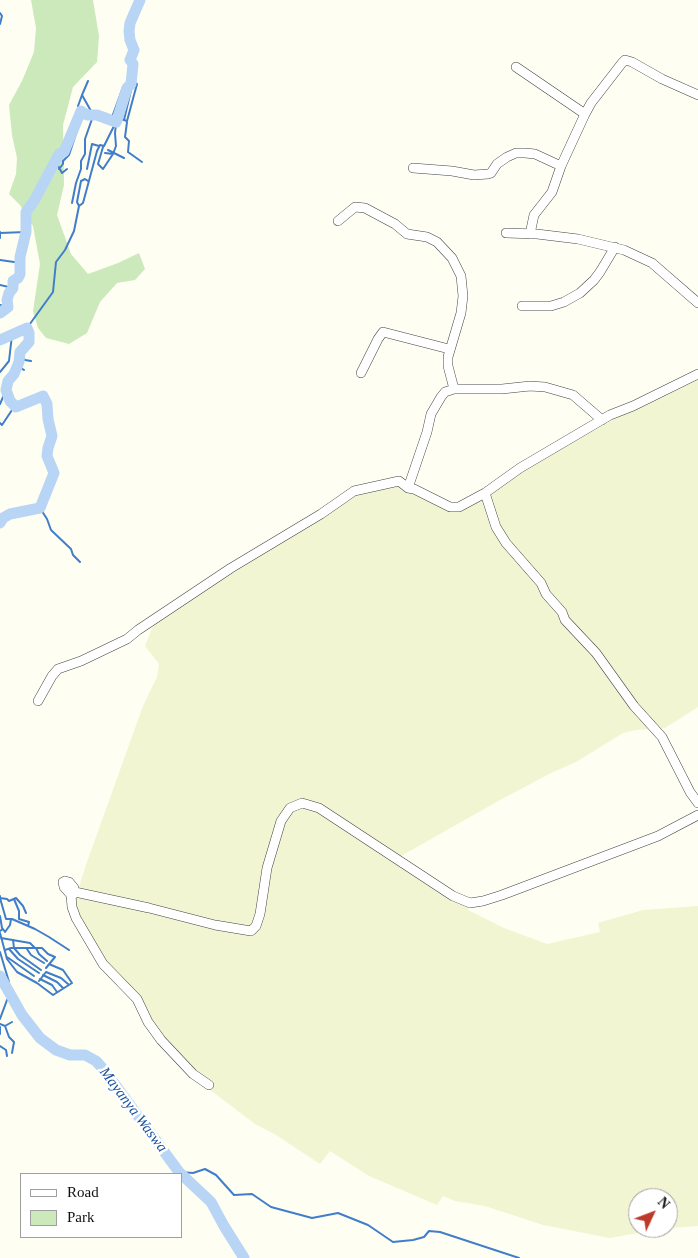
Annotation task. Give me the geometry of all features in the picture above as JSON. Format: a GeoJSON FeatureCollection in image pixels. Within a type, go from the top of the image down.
{"type":"FeatureCollection","features":[{"type":"Feature","properties":{"kind":"street"},"geometry":{"type":"LineString","coordinates":[[530,234],[534,215],[552,192],[561,166],[585,114],[625,60],[698,95]]}},
{"type":"Feature","properties":{"kind":"street"},"geometry":{"type":"LineString","coordinates":[[516,67],[585,114]]}},
{"type":"Feature","properties":{"kind":"street"},"geometry":{"type":"LineString","coordinates":[[413,168],[452,170],[474,175],[488,174],[493,172],[497,164],[507,156],[516,153],[535,154],[561,166]]}},
{"type":"Feature","properties":{"kind":"street"},"geometry":{"type":"LineString","coordinates":[[338,221],[355,207],[365,208],[395,224],[407,234],[427,237],[437,242],[449,254],[460,276],[463,296],[461,313],[449,350],[448,366],[454,388]]}},
{"type":"Feature","properties":{"kind":"street"},"geometry":{"type":"LineString","coordinates":[[506,233],[578,239],[615,247],[638,255],[652,264],[698,303]]}},
{"type":"Feature","properties":{"kind":"street"},"geometry":{"type":"LineString","coordinates":[[522,306],[551,306],[564,302],[580,293],[594,280],[615,247]]}},
{"type":"Feature","properties":{"kind":"street"},"geometry":{"type":"LineString","coordinates":[[361,373],[383,332],[449,350]]}},
{"type":"Feature","properties":{"kind":"street"},"geometry":{"type":"LineString","coordinates":[[38,701],[58,669],[81,661],[127,639],[230,568],[321,514],[354,491],[399,481],[408,488],[414,489],[450,507],[459,507],[485,493],[520,468],[610,415],[633,406],[698,374]]}},
{"type":"Feature","properties":{"kind":"street"},"geometry":{"type":"LineString","coordinates":[[408,488],[434,408],[445,392],[454,388],[502,390],[530,386],[545,387],[573,396],[602,420]]}},
{"type":"Feature","properties":{"kind":"street"},"geometry":{"type":"LineString","coordinates":[[485,493],[496,526],[506,543],[540,583],[566,620],[596,654],[634,706],[662,737],[690,792],[698,803]]}},
{"type":"Feature","properties":{"kind":"street"},"geometry":{"type":"LineString","coordinates":[[209,1085],[193,1074],[161,1040],[148,1022],[137,999],[103,964],[76,918],[72,906],[73,893],[142,906],[215,925],[251,931],[256,926],[260,914],[267,868],[281,821],[290,808],[302,803],[319,808],[453,896],[470,903],[502,895],[641,842],[698,815]]}},
{"type":"Feature","properties":{"kind":"green space"},"geometry":{"type":"Polygon","coordinates":[[[31,0],[93,0],[99,36],[97,62],[73,87],[63,125],[64,185],[57,215],[71,254],[88,274],[139,253],[145,269],[135,280],[117,283],[100,302],[87,333],[69,344],[46,338],[38,328],[33,311],[40,264],[33,226],[20,205],[9,194],[16,174],[17,158],[12,135],[9,105],[22,81],[34,52],[36,28],[31,0]]]}},
{"type":"Feature","properties":{"kind":"green space"},"geometry":{"type":"Polygon","coordinates":[[[698,377],[698,707],[665,728],[623,733],[576,762],[500,800],[394,860],[470,904],[468,910],[504,928],[547,944],[600,932],[598,923],[643,910],[698,906],[698,1226],[678,1228],[678,1188],[628,1188],[628,1235],[610,1238],[543,1225],[485,1206],[455,1201],[443,1196],[437,1205],[369,1176],[330,1151],[320,1164],[276,1135],[255,1124],[193,1077],[135,999],[110,977],[71,911],[143,706],[157,677],[159,664],[145,646],[154,623],[359,493],[397,485],[452,511],[459,510],[627,412],[698,377]]]}},
{"type":"Feature","properties":{"kind":"waterway","name":"Mayanya Waswa"},"geometry":{"type":"LineString","coordinates":[[0,313],[8,307],[7,300],[13,288],[13,281],[20,274],[20,257],[26,232],[26,212],[34,201],[59,154],[64,152],[81,111],[87,115],[97,115],[116,122],[117,120],[127,88],[131,84],[133,64],[130,60],[134,50],[129,31],[130,23],[140,0]]}},
{"type":"Feature","properties":{"kind":"waterway"},"geometry":{"type":"LineString","coordinates":[[0,13],[2,16],[0,24]]}},
{"type":"Feature","properties":{"kind":"waterway","name":"Mayanya Waswa"},"geometry":{"type":"LineString","coordinates":[[59,169],[69,155],[82,116],[92,119],[91,111],[82,95],[88,81]]}},
{"type":"Feature","properties":{"kind":"waterway"},"geometry":{"type":"LineString","coordinates":[[118,118],[127,121],[137,84],[132,81]]}},
{"type":"Feature","properties":{"kind":"waterway"},"geometry":{"type":"LineString","coordinates":[[124,120],[131,84]]}},
{"type":"Feature","properties":{"kind":"waterway"},"geometry":{"type":"LineString","coordinates":[[111,120],[123,87],[127,88]]}},
{"type":"Feature","properties":{"kind":"waterway"},"geometry":{"type":"LineString","coordinates":[[81,111],[78,106],[82,95]]}},
{"type":"Feature","properties":{"kind":"waterway"},"geometry":{"type":"LineString","coordinates":[[72,203],[81,169],[81,161],[85,154],[85,139],[92,119],[99,119],[99,116]]}},
{"type":"Feature","properties":{"kind":"waterway"},"geometry":{"type":"LineString","coordinates":[[27,328],[53,292],[56,262],[65,250],[74,231],[79,206],[83,203],[97,151],[100,145],[104,146],[116,122]]}},
{"type":"Feature","properties":{"kind":"waterway"},"geometry":{"type":"LineString","coordinates":[[127,122],[125,137],[129,141],[128,152],[142,162]]}},
{"type":"Feature","properties":{"kind":"waterway"},"geometry":{"type":"LineString","coordinates":[[103,147],[98,164],[103,169],[116,146],[116,124]]}},
{"type":"Feature","properties":{"kind":"waterway"},"geometry":{"type":"LineString","coordinates":[[87,169],[92,144],[99,146]]}},
{"type":"Feature","properties":{"kind":"waterway"},"geometry":{"type":"LineString","coordinates":[[108,150],[124,158]]}},
{"type":"Feature","properties":{"kind":"waterway"},"geometry":{"type":"LineString","coordinates":[[105,153],[113,154]]}},
{"type":"Feature","properties":{"kind":"waterway"},"geometry":{"type":"LineString","coordinates":[[56,162],[62,173],[67,169]]}},
{"type":"Feature","properties":{"kind":"waterway"},"geometry":{"type":"LineString","coordinates":[[79,206],[77,202],[81,181],[85,179],[88,181]]}},
{"type":"Feature","properties":{"kind":"waterway"},"geometry":{"type":"LineString","coordinates":[[0,232],[0,238]]}},
{"type":"Feature","properties":{"kind":"waterway"},"geometry":{"type":"LineString","coordinates":[[0,233],[26,232]]}},
{"type":"Feature","properties":{"kind":"waterway"},"geometry":{"type":"LineString","coordinates":[[0,260],[21,263]]}},
{"type":"Feature","properties":{"kind":"waterway"},"geometry":{"type":"LineString","coordinates":[[0,285],[13,288]]}},
{"type":"Feature","properties":{"kind":"waterway","name":"Mayanya Waswa"},"geometry":{"type":"LineString","coordinates":[[0,305],[8,307]]}},
{"type":"Feature","properties":{"kind":"waterway","name":"Mayanya Waswa"},"geometry":{"type":"LineString","coordinates":[[0,340],[27,328],[29,342],[20,352],[19,362],[14,374],[8,381],[6,390],[10,401],[16,407],[43,396],[47,404],[52,436],[47,456],[54,473],[40,508],[10,514],[3,518],[0,523]]}},
{"type":"Feature","properties":{"kind":"waterway"},"geometry":{"type":"LineString","coordinates":[[0,372],[9,361],[12,335]]}},
{"type":"Feature","properties":{"kind":"waterway"},"geometry":{"type":"LineString","coordinates":[[20,355],[25,360],[31,361]]}},
{"type":"Feature","properties":{"kind":"waterway"},"geometry":{"type":"LineString","coordinates":[[18,366],[24,370]]}},
{"type":"Feature","properties":{"kind":"waterway"},"geometry":{"type":"LineString","coordinates":[[0,404],[6,390]]}},
{"type":"Feature","properties":{"kind":"waterway"},"geometry":{"type":"LineString","coordinates":[[0,423],[2,425],[12,410],[13,404]]}},
{"type":"Feature","properties":{"kind":"waterway"},"geometry":{"type":"LineString","coordinates":[[40,508],[51,530],[71,549],[73,555],[80,562]]}},
{"type":"Feature","properties":{"kind":"waterway"},"geometry":{"type":"LineString","coordinates":[[0,896],[0,898],[9,901],[16,898],[26,913]]}},
{"type":"Feature","properties":{"kind":"waterway"},"geometry":{"type":"LineString","coordinates":[[0,898],[6,919],[12,919],[35,929],[69,950]]}},
{"type":"Feature","properties":{"kind":"waterway"},"geometry":{"type":"LineString","coordinates":[[14,899],[19,911],[19,919],[29,922],[28,926]]}},
{"type":"Feature","properties":{"kind":"waterway"},"geometry":{"type":"LineString","coordinates":[[0,916],[2,928]]}},
{"type":"Feature","properties":{"kind":"waterway"},"geometry":{"type":"LineString","coordinates":[[0,931],[3,929],[5,932],[10,925],[11,919]]}},
{"type":"Feature","properties":{"kind":"waterway"},"geometry":{"type":"LineString","coordinates":[[0,933],[7,959],[17,972],[53,995],[72,983],[63,970],[49,964]]}},
{"type":"Feature","properties":{"kind":"waterway"},"geometry":{"type":"LineString","coordinates":[[1,938],[30,943],[35,948]]}},
{"type":"Feature","properties":{"kind":"waterway"},"geometry":{"type":"LineString","coordinates":[[13,940],[14,948],[20,955],[41,970]]}},
{"type":"Feature","properties":{"kind":"waterway"},"geometry":{"type":"LineString","coordinates":[[5,950],[11,948],[42,948],[48,954],[55,957],[46,968]]}},
{"type":"Feature","properties":{"kind":"waterway"},"geometry":{"type":"LineString","coordinates":[[36,948],[39,954],[47,961]]}},
{"type":"Feature","properties":{"kind":"waterway"},"geometry":{"type":"LineString","coordinates":[[9,949],[18,959],[39,973]]}},
{"type":"Feature","properties":{"kind":"waterway"},"geometry":{"type":"LineString","coordinates":[[27,949],[31,955],[44,963]]}},
{"type":"Feature","properties":{"kind":"waterway"},"geometry":{"type":"LineString","coordinates":[[0,952],[9,982],[7,985]]}},
{"type":"Feature","properties":{"kind":"waterway"},"geometry":{"type":"LineString","coordinates":[[7,957],[34,976]]}},
{"type":"Feature","properties":{"kind":"waterway"},"geometry":{"type":"LineString","coordinates":[[39,981],[46,972],[61,978],[68,984]]}},
{"type":"Feature","properties":{"kind":"waterway"},"geometry":{"type":"LineString","coordinates":[[43,975],[57,982],[63,988]]}},
{"type":"Feature","properties":{"kind":"waterway","name":"Mayanya Waswa"},"geometry":{"type":"LineString","coordinates":[[0,976],[22,1015],[40,1038],[56,1050],[70,1055],[85,1055],[96,1061],[180,1173]]}},
{"type":"Feature","properties":{"kind":"waterway"},"geometry":{"type":"LineString","coordinates":[[40,979],[52,985],[57,992]]}},
{"type":"Feature","properties":{"kind":"waterway"},"geometry":{"type":"LineString","coordinates":[[0,1019],[11,994]]}},
{"type":"Feature","properties":{"kind":"waterway"},"geometry":{"type":"LineString","coordinates":[[0,1024],[5,1026],[12,1022]]}},
{"type":"Feature","properties":{"kind":"waterway"},"geometry":{"type":"LineString","coordinates":[[5,1026],[9,1037],[14,1042],[12,1053]]}},
{"type":"Feature","properties":{"kind":"waterway"},"geometry":{"type":"LineString","coordinates":[[0,1027],[0,1034]]}},
{"type":"Feature","properties":{"kind":"waterway"},"geometry":{"type":"LineString","coordinates":[[0,1046],[6,1050],[7,1056]]}},
{"type":"Feature","properties":{"kind":"waterway","name":"Mayanya Waswa"},"geometry":{"type":"LineString","coordinates":[[179,1172],[193,1173],[205,1169],[216,1175],[234,1195],[252,1194],[271,1207],[312,1218],[338,1213],[368,1225],[393,1242],[424,1237],[429,1231],[440,1232],[519,1258]]}},
{"type":"Feature","properties":{"kind":"waterway","name":"Mayanya Waswa"},"geometry":{"type":"LineString","coordinates":[[182,1175],[211,1202],[244,1258]]}}]}
